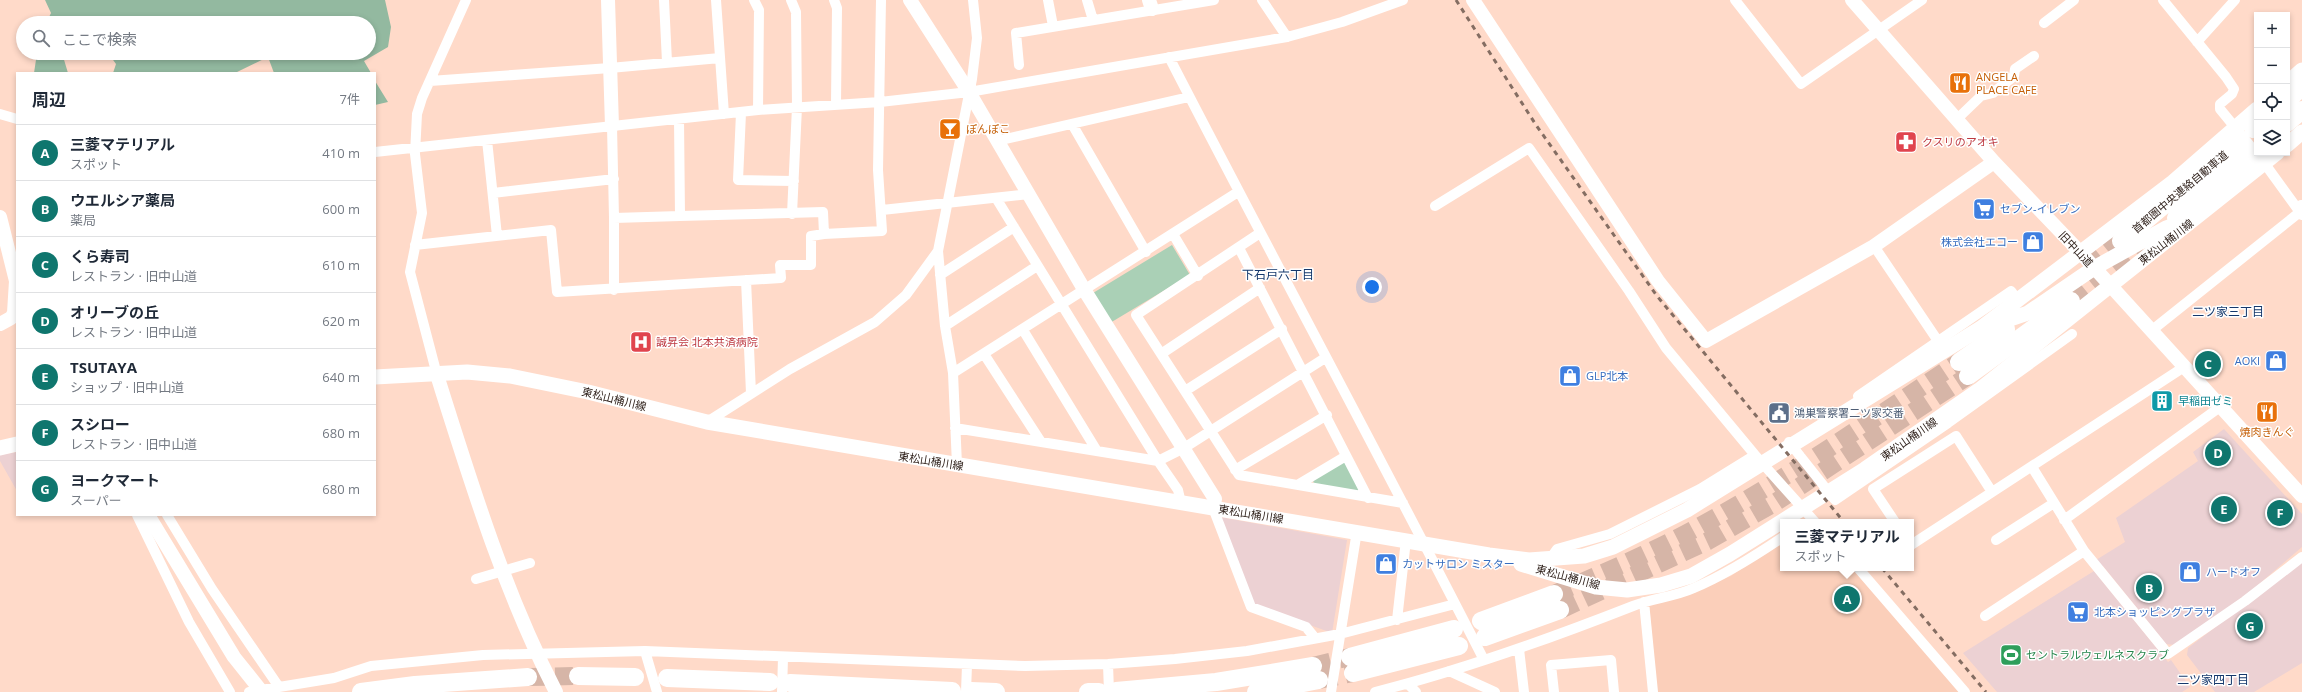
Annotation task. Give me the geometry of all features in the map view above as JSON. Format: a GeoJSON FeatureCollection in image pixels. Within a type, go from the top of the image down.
{"type":"FeatureCollection","features":[{"type":"Feature","properties":{"kind":"highway"},"geometry":{"type":"LineString","coordinates":[[2290,97],[2302,87]]}},
{"type":"Feature","properties":{"kind":"highway"},"geometry":{"type":"LineString","coordinates":[[2290,120],[2302,110]]}},
{"type":"Feature","properties":{"kind":"highway","name":"首都圏中央連絡自動車道"},"geometry":{"type":"LineString","coordinates":[[2176,218],[2247,147]]}},
{"type":"Feature","properties":{"kind":"highway","name":"首都圏中央連絡自動車道"},"geometry":{"type":"LineString","coordinates":[[2121,241],[2247,147]]}},
{"type":"Feature","properties":{"kind":"highway"},"geometry":{"type":"LineString","coordinates":[[2006,329],[1963,369],[2071,302]]}},
{"type":"Feature","properties":{"kind":"highway"},"geometry":{"type":"LineString","coordinates":[[1483,629],[1557,602]]}},
{"type":"Feature","properties":{"kind":"highway"},"geometry":{"type":"LineString","coordinates":[[1454,629],[1352,665],[1459,646]]}},
{"type":"Feature","properties":{"kind":"highway"},"geometry":{"type":"LineString","coordinates":[[578,676],[635,677]]}},
{"type":"Feature","properties":{"kind":"highway"},"geometry":{"type":"LineString","coordinates":[[361,692],[415,685],[528,678]]}},
{"type":"Feature","properties":{"kind":"highway"},"geometry":{"type":"LineString","coordinates":[[1088,692],[1216,682],[1321,679]]}},
{"type":"Feature","properties":{"kind":"highway"},"geometry":{"type":"LineString","coordinates":[[1256,692],[1321,679]]}},
{"type":"Feature","properties":{"kind":"highway"},"geometry":{"type":"LineString","coordinates":[[662,685],[781,685],[996,692]]}},
{"type":"Feature","properties":{"kind":"main road"},"geometry":{"type":"LineString","coordinates":[[2290,80],[2302,70]]}},
{"type":"Feature","properties":{"kind":"main road","name":"東松山桶川線"},"geometry":{"type":"LineString","coordinates":[[1786,519],[1865,469],[2031,356],[2110,286],[2199,216],[2247,147],[2254,120]]}},
{"type":"Feature","properties":{"kind":"main road"},"geometry":{"type":"LineString","coordinates":[[2290,142],[2302,132]]}},
{"type":"Feature","properties":{"kind":"main road","name":"東松山桶川線"},"geometry":{"type":"LineString","coordinates":[[376,377],[437,375],[467,372],[510,376],[594,393],[707,422],[1181,503],[1357,531],[1489,555],[1529,560],[1584,556],[1613,547],[1687,510],[1981,328],[2017,299],[2173,182],[2247,147],[2254,148]]}},
{"type":"Feature","properties":{"kind":"main road"},"geometry":{"type":"LineString","coordinates":[[1981,328],[2028,313],[2094,268],[2166,228],[2199,216]]}},
{"type":"Feature","properties":{"kind":"main road"},"geometry":{"type":"LineString","coordinates":[[0,448],[16,444]]}},
{"type":"Feature","properties":{"kind":"main road","name":"東松山桶川線"},"geometry":{"type":"LineString","coordinates":[[1489,555],[1596,586],[1627,590],[1661,585],[1691,576],[1730,554],[1780,523]]}},
{"type":"Feature","properties":{"kind":"street"},"geometry":{"type":"LineString","coordinates":[[466,0],[417,114],[415,148],[422,212],[410,272],[437,375],[502,571],[536,654],[556,692]]}},
{"type":"Feature","properties":{"kind":"street"},"geometry":{"type":"LineString","coordinates":[[608,0],[614,179],[614,290]]}},
{"type":"Feature","properties":{"kind":"street"},"geometry":{"type":"LineString","coordinates":[[664,0],[666,62]]}},
{"type":"Feature","properties":{"kind":"street"},"geometry":{"type":"LineString","coordinates":[[716,0],[724,114]]}},
{"type":"Feature","properties":{"kind":"street"},"geometry":{"type":"LineString","coordinates":[[754,0],[759,10],[758,110]]}},
{"type":"Feature","properties":{"kind":"street"},"geometry":{"type":"LineString","coordinates":[[791,0],[796,12],[797,107],[792,214]]}},
{"type":"Feature","properties":{"kind":"street"},"geometry":{"type":"LineString","coordinates":[[834,0],[837,8],[836,104]]}},
{"type":"Feature","properties":{"kind":"street"},"geometry":{"type":"LineString","coordinates":[[415,244],[551,230],[557,292],[614,290],[781,278],[780,265],[811,265],[811,236],[882,231],[882,210],[878,170],[881,0]]}},
{"type":"Feature","properties":{"kind":"street"},"geometry":{"type":"LineString","coordinates":[[910,0],[969,92],[1085,291],[1215,499],[1213,508],[1252,607],[1306,627],[1314,638]]}},
{"type":"Feature","properties":{"kind":"street"},"geometry":{"type":"LineString","coordinates":[[957,465],[953,373],[944,326],[938,251],[947,203],[961,144],[977,38],[973,0]]}},
{"type":"Feature","properties":{"kind":"street"},"geometry":{"type":"LineString","coordinates":[[1048,0],[1053,26]]}},
{"type":"Feature","properties":{"kind":"street"},"geometry":{"type":"LineString","coordinates":[[1087,0],[1093,20]]}},
{"type":"Feature","properties":{"kind":"street"},"geometry":{"type":"LineString","coordinates":[[1019,65],[1016,33],[1093,20],[1150,5],[1207,0]]}},
{"type":"Feature","properties":{"kind":"street"},"geometry":{"type":"LineString","coordinates":[[1262,0],[1287,37]]}},
{"type":"Feature","properties":{"kind":"street"},"geometry":{"type":"LineString","coordinates":[[376,152],[758,110],[880,102],[969,92],[1287,37],[1342,22],[1403,0]]}},
{"type":"Feature","properties":{"kind":"street"},"geometry":{"type":"LineString","coordinates":[[1473,0],[1658,281],[1706,341],[1874,246],[1994,162]]}},
{"type":"Feature","properties":{"kind":"street"},"geometry":{"type":"LineString","coordinates":[[1735,0],[1801,84],[1877,29],[1922,0]]}},
{"type":"Feature","properties":{"kind":"street","name":"旧中山道"},"geometry":{"type":"LineString","coordinates":[[1852,0],[1994,162],[2080,252],[2150,331],[2302,496]]}},
{"type":"Feature","properties":{"kind":"street"},"geometry":{"type":"LineString","coordinates":[[2044,23],[2074,0]]}},
{"type":"Feature","properties":{"kind":"street"},"geometry":{"type":"LineString","coordinates":[[2150,331],[2301,211],[2247,147],[2220,109],[2220,104],[2232,94],[2234,88],[2163,0]]}},
{"type":"Feature","properties":{"kind":"street"},"geometry":{"type":"LineString","coordinates":[[2197,42],[2235,0]]}},
{"type":"Feature","properties":{"kind":"street"},"geometry":{"type":"LineString","coordinates":[[1956,120],[1981,96],[1993,93],[2014,76],[2015,69],[2034,56]]}},
{"type":"Feature","properties":{"kind":"street"},"geometry":{"type":"LineString","coordinates":[[1169,57],[1325,358],[1425,544],[1484,660]]}},
{"type":"Feature","properties":{"kind":"street"},"geometry":{"type":"LineString","coordinates":[[430,81],[610,68],[720,58]]}},
{"type":"Feature","properties":{"kind":"street"},"geometry":{"type":"LineString","coordinates":[[997,141],[1189,97]]}},
{"type":"Feature","properties":{"kind":"street"},"geometry":{"type":"LineString","coordinates":[[740,112],[738,180],[794,181]]}},
{"type":"Feature","properties":{"kind":"street"},"geometry":{"type":"LineString","coordinates":[[0,114],[16,119]]}},
{"type":"Feature","properties":{"kind":"street"},"geometry":{"type":"LineString","coordinates":[[679,119],[680,216]]}},
{"type":"Feature","properties":{"kind":"street"},"geometry":{"type":"LineString","coordinates":[[1072,124],[1146,252]]}},
{"type":"Feature","properties":{"kind":"street"},"geometry":{"type":"LineString","coordinates":[[487,140],[497,236]]}},
{"type":"Feature","properties":{"kind":"street"},"geometry":{"type":"LineString","coordinates":[[1435,206],[1530,148],[1629,291],[1666,348],[1809,519]]}},
{"type":"Feature","properties":{"kind":"street"},"geometry":{"type":"LineString","coordinates":[[492,193],[614,179]]}},
{"type":"Feature","properties":{"kind":"street"},"geometry":{"type":"LineString","coordinates":[[953,373],[1085,291],[1238,192]]}},
{"type":"Feature","properties":{"kind":"street"},"geometry":{"type":"LineString","coordinates":[[882,210],[1029,194]]}},
{"type":"Feature","properties":{"kind":"street"},"geometry":{"type":"LineString","coordinates":[[996,198],[1061,306],[1178,490],[1181,503]]}},
{"type":"Feature","properties":{"kind":"street"},"geometry":{"type":"LineString","coordinates":[[614,218],[823,212],[824,234]]}},
{"type":"Feature","properties":{"kind":"street"},"geometry":{"type":"LineString","coordinates":[[0,218],[16,281],[16,301],[9,322]]}},
{"type":"Feature","properties":{"kind":"street"},"geometry":{"type":"LineString","coordinates":[[940,275],[1014,227]]}},
{"type":"Feature","properties":{"kind":"street"},"geometry":{"type":"LineString","coordinates":[[1173,234],[1198,276]]}},
{"type":"Feature","properties":{"kind":"street"},"geometry":{"type":"LineString","coordinates":[[1260,234],[1198,276],[1136,315],[1239,475],[1299,484],[1368,498],[1403,503]]}},
{"type":"Feature","properties":{"kind":"street"},"geometry":{"type":"LineString","coordinates":[[1874,246],[1938,341]]}},
{"type":"Feature","properties":{"kind":"street"},"geometry":{"type":"LineString","coordinates":[[1239,248],[1304,370],[1368,498]]}},
{"type":"Feature","properties":{"kind":"street"},"geometry":{"type":"LineString","coordinates":[[707,422],[790,369],[875,322],[906,295],[938,251]]}},
{"type":"Feature","properties":{"kind":"street"},"geometry":{"type":"LineString","coordinates":[[944,326],[1037,266]]}},
{"type":"Feature","properties":{"kind":"street"},"geometry":{"type":"LineString","coordinates":[[746,280],[751,394]]}},
{"type":"Feature","properties":{"kind":"street"},"geometry":{"type":"LineString","coordinates":[[1161,354],[1260,288]]}},
{"type":"Feature","properties":{"kind":"street"},"geometry":{"type":"LineString","coordinates":[[2017,299],[2012,291],[1789,442],[1835,500],[1948,424],[2031,356],[2072,334]]}},
{"type":"Feature","properties":{"kind":"street"},"geometry":{"type":"LineString","coordinates":[[1185,392],[1282,329]]}},
{"type":"Feature","properties":{"kind":"street"},"geometry":{"type":"LineString","coordinates":[[1023,330],[1097,451]]}},
{"type":"Feature","properties":{"kind":"street"},"geometry":{"type":"LineString","coordinates":[[984,354],[1041,442]]}},
{"type":"Feature","properties":{"kind":"street"},"geometry":{"type":"LineString","coordinates":[[955,428],[1158,460],[1184,448],[1325,358]]}},
{"type":"Feature","properties":{"kind":"street"},"geometry":{"type":"LineString","coordinates":[[1914,543],[2184,367]]}},
{"type":"Feature","properties":{"kind":"street"},"geometry":{"type":"LineString","coordinates":[[2064,520],[2220,407]]}},
{"type":"Feature","properties":{"kind":"street"},"geometry":{"type":"LineString","coordinates":[[1235,470],[1327,415]]}},
{"type":"Feature","properties":{"kind":"street"},"geometry":{"type":"LineString","coordinates":[[1948,424],[1992,492]]}},
{"type":"Feature","properties":{"kind":"street"},"geometry":{"type":"LineString","coordinates":[[1873,489],[1956,436]]}},
{"type":"Feature","properties":{"kind":"street","name":"東松山桶川線"},"geometry":{"type":"LineString","coordinates":[[1550,559],[1557,549],[1610,534],[1700,489],[1755,455]]}},
{"type":"Feature","properties":{"kind":"street"},"geometry":{"type":"LineString","coordinates":[[1299,484],[1346,456]]}},
{"type":"Feature","properties":{"kind":"street"},"geometry":{"type":"LineString","coordinates":[[2032,467],[2084,550],[2168,654],[2245,601],[2302,557]]}},
{"type":"Feature","properties":{"kind":"street"},"geometry":{"type":"LineString","coordinates":[[1866,478],[1893,519]]}},
{"type":"Feature","properties":{"kind":"street"},"geometry":{"type":"LineString","coordinates":[[1996,540],[2054,503]]}},
{"type":"Feature","properties":{"kind":"street"},"geometry":{"type":"LineString","coordinates":[[137,516],[189,622],[230,692]]}},
{"type":"Feature","properties":{"kind":"street"},"geometry":{"type":"LineString","coordinates":[[149,516],[234,657],[262,692]]}},
{"type":"Feature","properties":{"kind":"street"},"geometry":{"type":"LineString","coordinates":[[168,516],[212,589],[279,687]]}},
{"type":"Feature","properties":{"kind":"street"},"geometry":{"type":"LineString","coordinates":[[1321,679],[1340,634],[1357,531]]}},
{"type":"Feature","properties":{"kind":"street"},"geometry":{"type":"LineString","coordinates":[[1375,692],[1449,672],[1579,628],[1644,602],[1665,598],[1694,588],[1780,539]]}},
{"type":"Feature","properties":{"kind":"street"},"geometry":{"type":"LineString","coordinates":[[1397,620],[1406,540]]}},
{"type":"Feature","properties":{"kind":"street"},"geometry":{"type":"LineString","coordinates":[[1985,616],[2084,550]]}},
{"type":"Feature","properties":{"kind":"street"},"geometry":{"type":"LineString","coordinates":[[476,579],[530,563]]}},
{"type":"Feature","properties":{"kind":"street"},"geometry":{"type":"LineString","coordinates":[[1861,571],[1965,692]]}},
{"type":"Feature","properties":{"kind":"street"},"geometry":{"type":"LineString","coordinates":[[1644,602],[1653,692]]}},
{"type":"Feature","properties":{"kind":"street"},"geometry":{"type":"LineString","coordinates":[[249,692],[334,678],[371,666],[483,655],[645,651],[967,665],[1108,664],[1247,651],[1340,634],[1455,604]]}},
{"type":"Feature","properties":{"kind":"street"},"geometry":{"type":"LineString","coordinates":[[1519,648],[1524,692]]}},
{"type":"Feature","properties":{"kind":"street"},"geometry":{"type":"LineString","coordinates":[[645,651],[662,685]]}},
{"type":"Feature","properties":{"kind":"street"},"geometry":{"type":"LineString","coordinates":[[781,685],[783,658]]}},
{"type":"Feature","properties":{"kind":"street"},"geometry":{"type":"LineString","coordinates":[[1554,692],[1551,665],[1611,660],[1614,692]]}},
{"type":"Feature","properties":{"kind":"street"},"geometry":{"type":"LineString","coordinates":[[1108,664],[1108,691]]}},
{"type":"Feature","properties":{"kind":"street"},"geometry":{"type":"LineString","coordinates":[[963,691],[967,665]]}},
{"type":"Feature","properties":{"kind":"street"},"geometry":{"type":"LineString","coordinates":[[1449,672],[1495,692]]}},
{"type":"Feature","properties":{"kind":"street"},"geometry":{"type":"LineString","coordinates":[[1408,684],[1416,692]]}},
{"type":"Feature","properties":{"kind":"shaded area"},"geometry":{"type":"Polygon","coordinates":[[[2224,429],[2302,514],[2302,547],[2251,591],[2175,645],[2166,644],[2103,566],[2101,566],[2096,560],[2125,542],[2116,518],[2198,461],[2193,452],[2224,429]]]}},
{"type":"Feature","properties":{"kind":"shaded area"},"geometry":{"type":"Polygon","coordinates":[[[16,452],[16,489],[0,461],[0,455],[16,452]]]}},
{"type":"Feature","properties":{"kind":"shaded area"},"geometry":{"type":"Polygon","coordinates":[[[1220,517],[1347,540],[1332,633],[1255,605],[1220,517]]]}},
{"type":"Feature","properties":{"kind":"shaded area"},"geometry":{"type":"Polygon","coordinates":[[[1780,541],[1780,571],[1856,571],[1960,692],[1657,692],[1649,602],[1683,595],[1731,576],[1780,541]]]}},
{"type":"Feature","properties":{"kind":"shaded area"},"geometry":{"type":"Polygon","coordinates":[[[2302,561],[2302,663],[2254,692],[2215,692],[2187,655],[2188,648],[2302,561]]]}},
{"type":"Feature","properties":{"kind":"shaded area","name":"北本ショッピングプラザ"},"geometry":{"type":"Polygon","coordinates":[[[2094,571],[2168,662],[2171,660],[2190,687],[2182,692],[1997,692],[1963,653],[2094,571]]]}},
{"type":"Feature","properties":{"kind":"green space"},"geometry":{"type":"Polygon","coordinates":[[[45,0],[385,0],[391,27],[388,47],[376,54],[376,16],[50,16],[51,13],[45,0]]]}},
{"type":"Feature","properties":{"kind":"green space"},"geometry":{"type":"Polygon","coordinates":[[[36,60],[64,60],[68,72],[34,72],[36,60]]]}},
{"type":"Feature","properties":{"kind":"green space"},"geometry":{"type":"Polygon","coordinates":[[[113,60],[262,60],[237,72],[113,72],[116,64],[113,60]]]}},
{"type":"Feature","properties":{"kind":"green space"},"geometry":{"type":"Polygon","coordinates":[[[269,60],[366,60],[364,61],[370,72],[274,72],[269,60]]]}},
{"type":"Feature","properties":{"kind":"green space"},"geometry":{"type":"Polygon","coordinates":[[[376,83],[388,102],[376,105],[376,83]]]}},
{"type":"Feature","properties":{"kind":"green space"},"geometry":{"type":"Polygon","coordinates":[[[1172,245],[1190,275],[1110,323],[1093,293],[1172,245]]]}},
{"type":"Feature","properties":{"kind":"green space"},"geometry":{"type":"Polygon","coordinates":[[[1343,461],[1346,462],[1360,489],[1358,492],[1314,484],[1313,480],[1343,461]]]}},
{"type":"Feature","properties":{"kind":"tunnel"},"geometry":{"type":"LineString","coordinates":[[2087,268],[2121,241]]}},
{"type":"Feature","properties":{"kind":"tunnel"},"geometry":{"type":"LineString","coordinates":[[2071,301],[2140,246]]}},
{"type":"Feature","properties":{"kind":"tunnel"},"geometry":{"type":"LineString","coordinates":[[1554,594],[1628,562],[1700,526],[1766,488],[1831,447],[1959,362]]}},
{"type":"Feature","properties":{"kind":"tunnel"},"geometry":{"type":"LineString","coordinates":[[1560,610],[1708,541],[1776,502],[1968,376]]}},
{"type":"Feature","properties":{"kind":"tunnel"},"geometry":{"type":"LineString","coordinates":[[1313,666],[1350,657]]}},
{"type":"Feature","properties":{"kind":"tunnel"},"geometry":{"type":"LineString","coordinates":[[1319,680],[1353,673]]}},
{"type":"Feature","properties":{"kind":"tunnel"},"geometry":{"type":"LineString","coordinates":[[528,677],[578,676]]}},
{"type":"Feature","properties":{"kind":"railway"},"geometry":{"type":"LineString","coordinates":[[1456,0],[1536,125],[1657,296],[1842,519]]}},
{"type":"Feature","properties":{"kind":"railway"},"geometry":{"type":"LineString","coordinates":[[1885,571],[1986,692]]}},
{"type":"Feature","properties":{"kind":"place","name":"ANGELA PLACE CAFE"},"geometry":{"type":"Point","coordinates":[1960,83]}},
{"type":"Feature","properties":{"kind":"place","name":"ぽんぽこ"},"geometry":{"type":"Point","coordinates":[950,129]}},
{"type":"Feature","properties":{"kind":"place","name":"クスリのアオキ"},"geometry":{"type":"Point","coordinates":[1906,142]}},
{"type":"Feature","properties":{"kind":"place","name":"セブン-イレブン"},"geometry":{"type":"Point","coordinates":[1984,209]}},
{"type":"Feature","properties":{"kind":"place","name":"株式会社エコー"},"geometry":{"type":"Point","coordinates":[2033,242]}},
{"type":"Feature","properties":{"kind":"place","name":"誠昇会 北本共済病院"},"geometry":{"type":"Point","coordinates":[641,342]}},
{"type":"Feature","properties":{"kind":"place","name":"AOKI"},"geometry":{"type":"Point","coordinates":[2276,361]}},
{"type":"Feature","properties":{"kind":"place","name":"くら寿司"},"geometry":{"type":"Point","coordinates":[2208,364]}},
{"type":"Feature","properties":{"kind":"place","name":"GLP北本"},"geometry":{"type":"Point","coordinates":[1570,376]}},
{"type":"Feature","properties":{"kind":"place","name":"早稲田ゼミ"},"geometry":{"type":"Point","coordinates":[2162,401]}},
{"type":"Feature","properties":{"kind":"place","name":"焼肉きんぐ"},"geometry":{"type":"Point","coordinates":[2267,412]}},
{"type":"Feature","properties":{"kind":"place","name":"鴻巣警察署二ツ家交番"},"geometry":{"type":"Point","coordinates":[1779,413]}},
{"type":"Feature","properties":{"kind":"place","name":"オリーブの丘"},"geometry":{"type":"Point","coordinates":[2218,453]}},
{"type":"Feature","properties":{"kind":"place","name":"TSUTAYA"},"geometry":{"type":"Point","coordinates":[2224,509]}},
{"type":"Feature","properties":{"kind":"place","name":"スシロー"},"geometry":{"type":"Point","coordinates":[2280,513]}},
{"type":"Feature","properties":{"kind":"place","name":"カットサロン ミスター"},"geometry":{"type":"Point","coordinates":[1386,564]}},
{"type":"Feature","properties":{"kind":"place","name":"ハードオフ"},"geometry":{"type":"Point","coordinates":[2190,572]}},
{"type":"Feature","properties":{"kind":"place","name":"ウエルシア薬局"},"geometry":{"type":"Point","coordinates":[2149,588]}},
{"type":"Feature","properties":{"kind":"place","name":"三菱マテリアル"},"geometry":{"type":"Point","coordinates":[1847,599]}},
{"type":"Feature","properties":{"kind":"place","name":"北本ショッピングプラザ"},"geometry":{"type":"Point","coordinates":[2078,612]}},
{"type":"Feature","properties":{"kind":"place","name":"ヨークマート"},"geometry":{"type":"Point","coordinates":[2250,626]}},
{"type":"Feature","properties":{"kind":"place","name":"セントラルウェルネスクラブ"},"geometry":{"type":"Point","coordinates":[2011,655]}},
{"type":"Feature","properties":{"kind":"district","name":"下石戸六丁目"},"geometry":{"type":"Point","coordinates":[1278,275]}},
{"type":"Feature","properties":{"kind":"district","name":"二ツ家三丁目"},"geometry":{"type":"Point","coordinates":[2228,312]}},
{"type":"Feature","properties":{"kind":"district","name":"二ツ家四丁目"},"geometry":{"type":"Point","coordinates":[2213,680]}}]}
